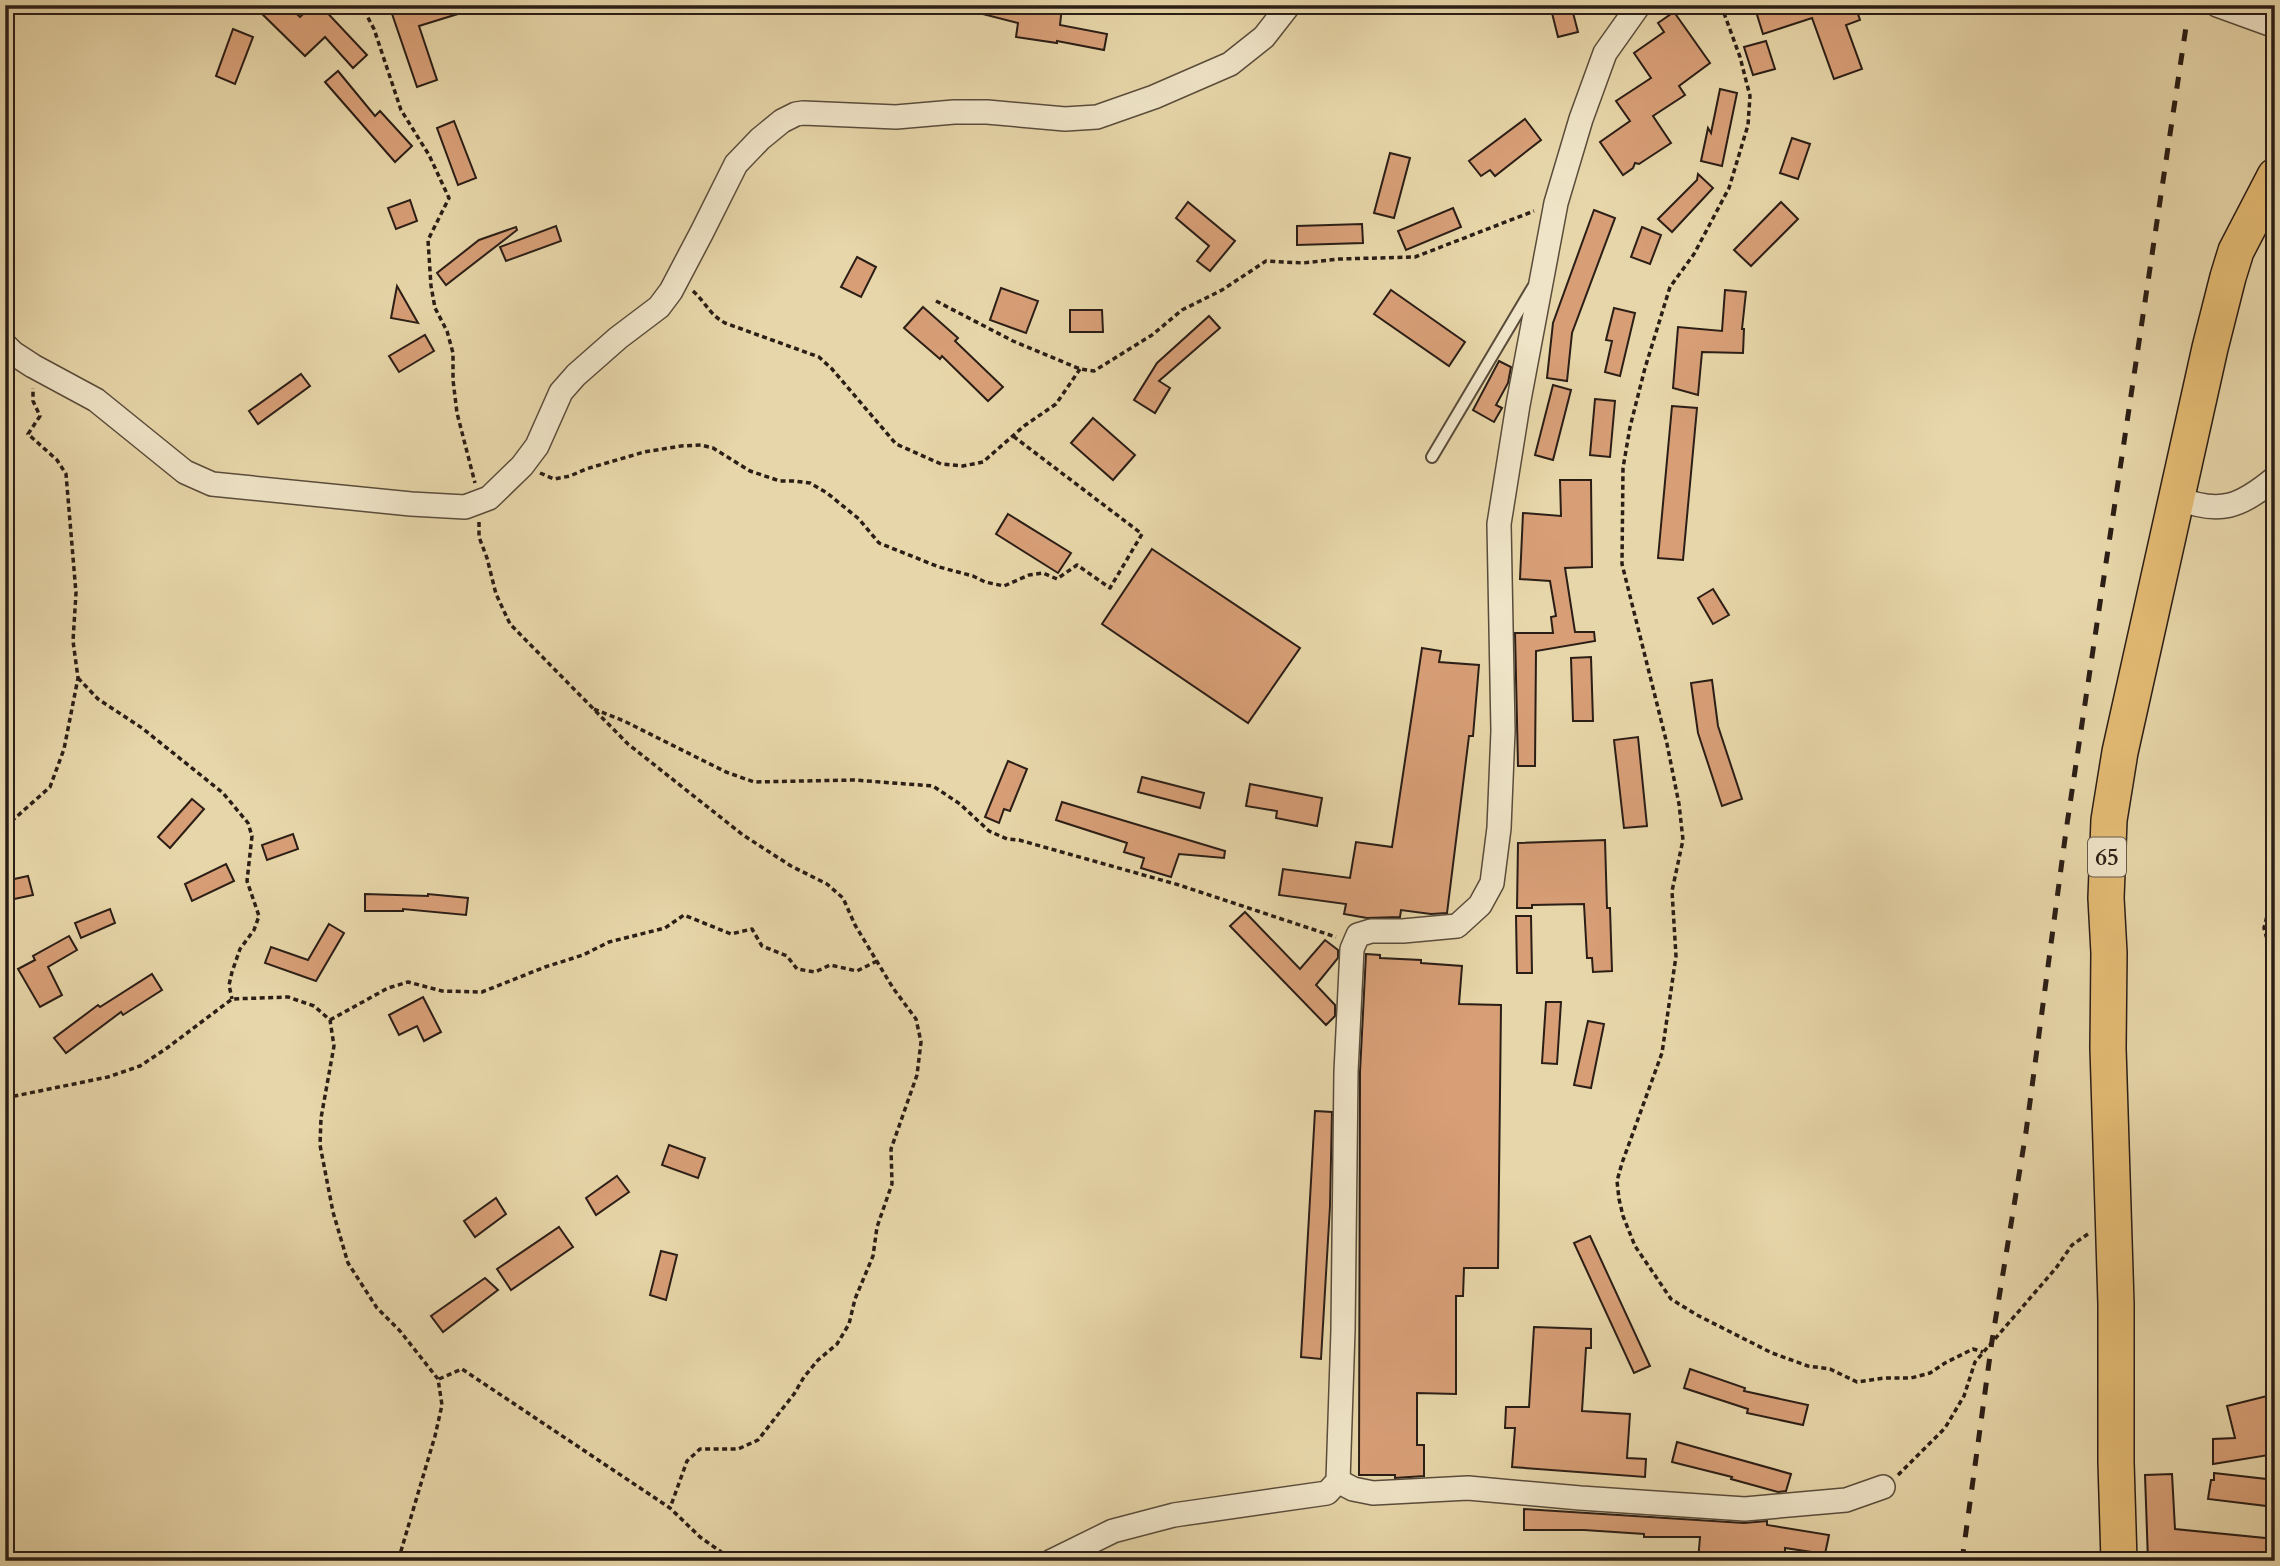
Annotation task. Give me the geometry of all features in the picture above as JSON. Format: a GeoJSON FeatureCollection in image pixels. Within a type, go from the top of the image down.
{"type":"FeatureCollection","features":[{"type":"Feature","properties":{"kind":"main road","name":"65"},"geometry":{"type":"LineString","coordinates":[[2119,1561],[2106,898],[2109,820],[2120,752],[2210,348],[2235,251],[2275,176]]}},
{"type":"Feature","properties":{"kind":"street"},"geometry":{"type":"LineString","coordinates":[[5,345],[33,366],[96,400],[185,472],[212,484],[465,507],[489,498],[523,466],[537,446],[561,392],[618,338],[659,307],[676,282],[736,164],[782,121],[796,114],[896,117],[987,112],[1065,119],[1097,117],[1154,97],[1230,64],[1265,37],[1289,5]]}},
{"type":"Feature","properties":{"kind":"street"},"geometry":{"type":"LineString","coordinates":[[1052,1561],[1113,1531],[1174,1515],[1327,1493],[1338,1482],[1346,1072],[1352,949],[1358,935],[1371,931],[1457,926],[1480,905],[1492,883],[1499,828],[1503,731],[1499,524],[1556,203],[1584,107],[1605,52],[1639,5]]}},
{"type":"Feature","properties":{"kind":"street"},"geometry":{"type":"LineString","coordinates":[[2217,5],[2275,26]]}},
{"type":"Feature","properties":{"kind":"street"},"geometry":{"type":"LineString","coordinates":[[2177,498],[2200,507],[2219,508],[2239,502],[2275,478]]}},
{"type":"Feature","properties":{"kind":"street"},"geometry":{"type":"LineString","coordinates":[[1338,1482],[1353,1489],[1373,1493],[1468,1488],[1745,1509],[1846,1500],[1883,1487]]}},
{"type":"Feature","properties":{"kind":"lane"},"geometry":{"type":"LineString","coordinates":[[1432,457],[1542,273]]}},
{"type":"Feature","properties":{"kind":"path"},"geometry":{"type":"LineString","coordinates":[[357,5],[365,12],[374,29],[401,110],[429,155],[449,198],[428,240],[431,286],[435,308],[447,331],[453,353],[457,413],[478,502],[479,537],[496,594],[510,624],[628,744],[743,835],[791,866],[827,884],[843,898],[855,925],[893,988],[916,1019],[921,1042],[917,1075],[891,1149],[892,1184],[877,1227],[873,1256],[855,1299],[849,1324],[837,1344],[818,1360],[804,1377],[758,1440],[738,1449],[700,1449],[687,1461],[670,1508]]}},
{"type":"Feature","properties":{"kind":"path"},"geometry":{"type":"LineString","coordinates":[[1125,5],[1151,8],[1167,5]]}},
{"type":"Feature","properties":{"kind":"path"},"geometry":{"type":"LineString","coordinates":[[1721,5],[1740,57],[1750,96],[1748,125],[1729,188],[1693,254],[1670,287],[1630,427],[1623,468],[1622,564],[1667,744],[1683,840],[1672,891],[1676,956],[1662,1053],[1622,1163],[1617,1181],[1619,1199],[1635,1246],[1671,1299],[1772,1353],[1808,1366],[1830,1369],[1857,1382],[1911,1378],[1930,1373],[1973,1349],[1983,1352]]}},
{"type":"Feature","properties":{"kind":"path"},"geometry":{"type":"LineString","coordinates":[[936,300],[1013,341],[1080,369],[1094,370],[1152,335],[1182,310],[1222,290],[1266,261],[1303,263],[1415,257],[1556,203]]}},
{"type":"Feature","properties":{"kind":"path"},"geometry":{"type":"LineString","coordinates":[[676,282],[694,292],[703,300],[711,315],[725,323],[819,357],[896,444],[941,464],[963,466],[983,462],[1030,421],[1056,404],[1080,369]]}},
{"type":"Feature","properties":{"kind":"path"},"geometry":{"type":"LineString","coordinates":[[5,827],[50,787],[64,749],[78,678],[73,641],[76,593],[66,474],[57,460],[28,434],[40,416],[33,401],[33,366]]}},
{"type":"Feature","properties":{"kind":"path"},"geometry":{"type":"LineString","coordinates":[[523,466],[554,479],[644,452],[701,445],[713,448],[750,471],[780,481],[810,484],[827,493],[859,519],[879,543],[952,571],[1004,586],[1029,575],[1043,573],[1057,579],[1077,565],[1110,588],[1142,534],[1013,436]]}},
{"type":"Feature","properties":{"kind":"path"},"geometry":{"type":"LineString","coordinates":[[78,678],[98,699],[142,728],[223,793],[248,823],[251,836],[247,881],[259,916],[254,930],[240,949],[232,971],[229,985],[232,999]]}},
{"type":"Feature","properties":{"kind":"path"},"geometry":{"type":"LineString","coordinates":[[593,708],[726,772],[754,782],[854,780],[933,786],[960,804],[989,831],[1006,839],[1019,840],[1180,885],[1354,943]]}},
{"type":"Feature","properties":{"kind":"path"},"geometry":{"type":"LineString","coordinates":[[2275,884],[2263,928],[2275,968]]}},
{"type":"Feature","properties":{"kind":"path"},"geometry":{"type":"LineString","coordinates":[[330,1020],[388,988],[408,982],[442,991],[482,992],[583,955],[609,942],[665,928],[684,915],[731,934],[752,929],[762,946],[786,956],[797,969],[815,972],[830,965],[857,971],[877,961]]}},
{"type":"Feature","properties":{"kind":"path"},"geometry":{"type":"LineString","coordinates":[[5,1098],[108,1077],[140,1066],[232,999],[288,997],[314,1006],[330,1020],[334,1046],[321,1118],[320,1145],[348,1263],[377,1308],[400,1331],[438,1379],[442,1405],[398,1561]]}},
{"type":"Feature","properties":{"kind":"path"},"geometry":{"type":"LineString","coordinates":[[1883,1487],[1908,1467],[1945,1428],[1964,1395],[1975,1362],[2056,1269],[2072,1245],[2092,1232],[2112,1226]]}},
{"type":"Feature","properties":{"kind":"path"},"geometry":{"type":"LineString","coordinates":[[438,1379],[462,1369],[670,1508],[700,1537],[734,1561]]}},
{"type":"Feature","properties":{"kind":"building"},"geometry":{"type":"Polygon","coordinates":[[[253,5],[287,5],[300,17],[313,5],[320,5],[367,55],[353,68],[325,37],[305,56],[253,5]]]}},
{"type":"Feature","properties":{"kind":"building"},"geometry":{"type":"Polygon","coordinates":[[[389,5],[473,5],[474,9],[419,26],[437,80],[417,87],[389,5]]]}},
{"type":"Feature","properties":{"kind":"building"},"geometry":{"type":"Polygon","coordinates":[[[972,5],[1062,7],[1060,25],[1107,34],[1104,50],[1016,37],[1018,23],[971,11],[972,5]]]}},
{"type":"Feature","properties":{"kind":"building"},"geometry":{"type":"Polygon","coordinates":[[[1550,5],[1571,5],[1578,32],[1558,37],[1550,5]]]}},
{"type":"Feature","properties":{"kind":"building"},"geometry":{"type":"Polygon","coordinates":[[[1754,5],[1841,5],[1842,9],[1839,10],[1855,5],[1860,20],[1846,25],[1862,69],[1834,79],[1812,18],[1763,34],[1754,5]]]}},
{"type":"Feature","properties":{"kind":"building"},"geometry":{"type":"Polygon","coordinates":[[[1674,12],[1710,63],[1679,86],[1685,95],[1653,116],[1671,143],[1639,164],[1635,163],[1633,168],[1623,175],[1600,142],[1630,121],[1616,101],[1651,78],[1634,53],[1664,32],[1658,23],[1674,12]]]}},
{"type":"Feature","properties":{"kind":"building"},"geometry":{"type":"Polygon","coordinates":[[[233,29],[253,37],[235,84],[216,76],[233,29]]]}},
{"type":"Feature","properties":{"kind":"building"},"geometry":{"type":"Polygon","coordinates":[[[1766,41],[1775,69],[1753,75],[1744,47],[1766,41]]]}},
{"type":"Feature","properties":{"kind":"building"},"geometry":{"type":"Polygon","coordinates":[[[338,71],[375,116],[380,111],[412,146],[395,162],[325,82],[338,71]]]}},
{"type":"Feature","properties":{"kind":"building"},"geometry":{"type":"Polygon","coordinates":[[[1720,89],[1737,93],[1722,166],[1701,161],[1708,128],[1711,133],[1720,89]]]}},
{"type":"Feature","properties":{"kind":"building"},"geometry":{"type":"Polygon","coordinates":[[[1525,119],[1541,140],[1495,176],[1490,170],[1481,176],[1469,161],[1525,119]]]}},
{"type":"Feature","properties":{"kind":"building"},"geometry":{"type":"Polygon","coordinates":[[[454,121],[476,178],[458,185],[437,128],[454,121]]]}},
{"type":"Feature","properties":{"kind":"building"},"geometry":{"type":"Polygon","coordinates":[[[1792,138],[1810,144],[1798,179],[1780,173],[1792,138]]]}},
{"type":"Feature","properties":{"kind":"building"},"geometry":{"type":"Polygon","coordinates":[[[1390,153],[1410,158],[1394,218],[1374,213],[1390,153]]]}},
{"type":"Feature","properties":{"kind":"building"},"geometry":{"type":"Polygon","coordinates":[[[1698,174],[1713,188],[1672,232],[1658,219],[1697,180],[1698,174]]]}},
{"type":"Feature","properties":{"kind":"building"},"geometry":{"type":"Polygon","coordinates":[[[410,200],[417,221],[396,229],[388,208],[410,200]]]}},
{"type":"Feature","properties":{"kind":"building"},"geometry":{"type":"Polygon","coordinates":[[[1188,202],[1235,241],[1210,271],[1197,261],[1209,246],[1176,218],[1188,202]]]}},
{"type":"Feature","properties":{"kind":"building"},"geometry":{"type":"Polygon","coordinates":[[[1781,202],[1798,219],[1751,266],[1734,250],[1781,202]]]}},
{"type":"Feature","properties":{"kind":"building"},"geometry":{"type":"Polygon","coordinates":[[[1453,208],[1461,227],[1406,250],[1398,231],[1453,208]]]}},
{"type":"Feature","properties":{"kind":"building"},"geometry":{"type":"Polygon","coordinates":[[[1594,210],[1615,218],[1572,333],[1567,381],[1547,378],[1553,323],[1594,210]]]}},
{"type":"Feature","properties":{"kind":"building"},"geometry":{"type":"Polygon","coordinates":[[[1362,224],[1363,243],[1297,245],[1297,226],[1362,224]]]}},
{"type":"Feature","properties":{"kind":"building"},"geometry":{"type":"Polygon","coordinates":[[[556,226],[561,241],[506,261],[500,247],[556,226]]]}},
{"type":"Feature","properties":{"kind":"building"},"geometry":{"type":"Polygon","coordinates":[[[516,227],[517,230],[446,285],[437,273],[479,240],[516,227]]]}},
{"type":"Feature","properties":{"kind":"building"},"geometry":{"type":"Polygon","coordinates":[[[1642,227],[1661,235],[1650,264],[1631,257],[1642,227]]]}},
{"type":"Feature","properties":{"kind":"building"},"geometry":{"type":"Polygon","coordinates":[[[857,257],[876,267],[861,297],[841,287],[857,257]]]}},
{"type":"Feature","properties":{"kind":"building"},"geometry":{"type":"Polygon","coordinates":[[[397,286],[418,323],[391,318],[397,286]]]}},
{"type":"Feature","properties":{"kind":"building"},"geometry":{"type":"Polygon","coordinates":[[[1001,288],[1038,301],[1026,333],[990,320],[1001,288]]]}},
{"type":"Feature","properties":{"kind":"building"},"geometry":{"type":"Polygon","coordinates":[[[1391,290],[1465,342],[1449,366],[1374,314],[1391,290]]]}},
{"type":"Feature","properties":{"kind":"building"},"geometry":{"type":"Polygon","coordinates":[[[1725,290],[1746,292],[1742,329],[1743,353],[1702,352],[1698,395],[1673,388],[1678,327],[1722,331],[1725,290]]]}},
{"type":"Feature","properties":{"kind":"building"},"geometry":{"type":"Polygon","coordinates":[[[923,307],[958,338],[955,341],[1003,387],[988,401],[942,356],[940,359],[904,328],[923,307]]]}},
{"type":"Feature","properties":{"kind":"building"},"geometry":{"type":"Polygon","coordinates":[[[1614,308],[1635,313],[1620,376],[1605,372],[1612,341],[1606,340],[1614,308]]]}},
{"type":"Feature","properties":{"kind":"building"},"geometry":{"type":"Polygon","coordinates":[[[1070,310],[1102,310],[1103,332],[1070,332],[1070,310]]]}},
{"type":"Feature","properties":{"kind":"building"},"geometry":{"type":"Polygon","coordinates":[[[1209,316],[1220,328],[1159,381],[1170,388],[1155,413],[1134,400],[1157,363],[1209,316]]]}},
{"type":"Feature","properties":{"kind":"building"},"geometry":{"type":"Polygon","coordinates":[[[425,335],[434,351],[399,372],[389,356],[425,335]]]}},
{"type":"Feature","properties":{"kind":"building"},"geometry":{"type":"Polygon","coordinates":[[[1499,361],[1511,367],[1508,383],[1496,405],[1502,408],[1494,422],[1473,410],[1499,361]]]}},
{"type":"Feature","properties":{"kind":"building"},"geometry":{"type":"Polygon","coordinates":[[[301,374],[310,386],[258,424],[249,411],[301,374]]]}},
{"type":"Feature","properties":{"kind":"building"},"geometry":{"type":"Polygon","coordinates":[[[1553,385],[1571,390],[1553,460],[1535,455],[1553,385]]]}},
{"type":"Feature","properties":{"kind":"building"},"geometry":{"type":"Polygon","coordinates":[[[1595,399],[1615,401],[1610,457],[1590,455],[1595,399]]]}},
{"type":"Feature","properties":{"kind":"building"},"geometry":{"type":"Polygon","coordinates":[[[1672,406],[1697,408],[1683,560],[1658,558],[1672,406]]]}},
{"type":"Feature","properties":{"kind":"building"},"geometry":{"type":"Polygon","coordinates":[[[1093,418],[1135,455],[1113,480],[1071,443],[1093,418]]]}},
{"type":"Feature","properties":{"kind":"building"},"geometry":{"type":"Polygon","coordinates":[[[1560,480],[1591,480],[1592,567],[1565,568],[1575,632],[1594,632],[1595,641],[1536,651],[1535,766],[1518,766],[1515,633],[1553,633],[1551,617],[1556,616],[1550,581],[1520,579],[1523,513],[1561,516],[1560,480]]]}},
{"type":"Feature","properties":{"kind":"building"},"geometry":{"type":"Polygon","coordinates":[[[1008,514],[1071,553],[1058,573],[996,534],[1008,514]]]}},
{"type":"Feature","properties":{"kind":"building"},"geometry":{"type":"Polygon","coordinates":[[[1152,549],[1300,648],[1248,723],[1102,624],[1152,549]]]}},
{"type":"Feature","properties":{"kind":"building"},"geometry":{"type":"Polygon","coordinates":[[[1713,589],[1729,615],[1713,624],[1698,598],[1713,589]]]}},
{"type":"Feature","properties":{"kind":"building"},"geometry":{"type":"Polygon","coordinates":[[[1422,648],[1441,651],[1439,662],[1479,665],[1473,736],[1469,736],[1447,913],[1401,910],[1400,917],[1367,918],[1344,914],[1346,904],[1279,895],[1283,869],[1350,878],[1356,842],[1392,847],[1422,648]]]}},
{"type":"Feature","properties":{"kind":"building"},"geometry":{"type":"Polygon","coordinates":[[[1591,657],[1593,721],[1573,721],[1571,658],[1591,657]]]}},
{"type":"Feature","properties":{"kind":"building"},"geometry":{"type":"Polygon","coordinates":[[[1712,680],[1718,726],[1742,799],[1722,806],[1698,733],[1691,683],[1712,680]]]}},
{"type":"Feature","properties":{"kind":"building"},"geometry":{"type":"Polygon","coordinates":[[[1638,737],[1647,826],[1624,828],[1614,740],[1638,737]]]}},
{"type":"Feature","properties":{"kind":"building"},"geometry":{"type":"Polygon","coordinates":[[[1008,761],[1027,769],[1010,811],[1004,809],[999,823],[985,817],[1008,761]]]}},
{"type":"Feature","properties":{"kind":"building"},"geometry":{"type":"Polygon","coordinates":[[[1142,777],[1204,793],[1200,808],[1138,792],[1142,777]]]}},
{"type":"Feature","properties":{"kind":"building"},"geometry":{"type":"Polygon","coordinates":[[[1250,784],[1322,798],[1317,826],[1276,818],[1277,811],[1246,806],[1250,784]]]}},
{"type":"Feature","properties":{"kind":"building"},"geometry":{"type":"Polygon","coordinates":[[[192,799],[204,809],[170,848],[158,837],[192,799]]]}},
{"type":"Feature","properties":{"kind":"building"},"geometry":{"type":"Polygon","coordinates":[[[1062,802],[1225,851],[1224,858],[1179,854],[1171,877],[1141,868],[1144,858],[1124,852],[1127,843],[1056,820],[1062,802]]]}},
{"type":"Feature","properties":{"kind":"building"},"geometry":{"type":"Polygon","coordinates":[[[293,834],[298,849],[267,860],[262,845],[293,834]]]}},
{"type":"Feature","properties":{"kind":"building"},"geometry":{"type":"Polygon","coordinates":[[[1605,840],[1612,971],[1593,972],[1592,958],[1587,958],[1584,904],[1532,905],[1532,908],[1517,908],[1518,843],[1605,840]]]}},
{"type":"Feature","properties":{"kind":"building"},"geometry":{"type":"Polygon","coordinates":[[[226,864],[234,881],[192,901],[185,884],[226,864]]]}},
{"type":"Feature","properties":{"kind":"building"},"geometry":{"type":"Polygon","coordinates":[[[28,876],[33,895],[5,901],[5,881],[28,876]]]}},
{"type":"Feature","properties":{"kind":"building"},"geometry":{"type":"Polygon","coordinates":[[[365,894],[428,894],[468,898],[466,915],[403,909],[365,911],[365,894]]]}},
{"type":"Feature","properties":{"kind":"building"},"geometry":{"type":"Polygon","coordinates":[[[110,909],[115,923],[81,938],[75,923],[110,909]]]}},
{"type":"Feature","properties":{"kind":"building"},"geometry":{"type":"Polygon","coordinates":[[[1245,912],[1300,969],[1325,940],[1338,950],[1338,958],[1316,985],[1335,1005],[1335,1016],[1326,1025],[1230,926],[1245,912]]]}},
{"type":"Feature","properties":{"kind":"building"},"geometry":{"type":"Polygon","coordinates":[[[1516,916],[1531,916],[1532,973],[1517,973],[1516,916]]]}},
{"type":"Feature","properties":{"kind":"building"},"geometry":{"type":"Polygon","coordinates":[[[329,924],[344,933],[316,981],[265,963],[271,947],[308,960],[329,924]]]}},
{"type":"Feature","properties":{"kind":"building"},"geometry":{"type":"Polygon","coordinates":[[[69,936],[77,950],[48,967],[62,995],[40,1007],[18,969],[35,960],[33,956],[69,936]]]}},
{"type":"Feature","properties":{"kind":"building"},"geometry":{"type":"Polygon","coordinates":[[[1366,954],[1380,955],[1380,958],[1462,966],[1459,1004],[1501,1005],[1498,1268],[1464,1268],[1463,1296],[1456,1296],[1456,1394],[1417,1393],[1417,1445],[1424,1445],[1424,1476],[1395,1478],[1395,1475],[1359,1475],[1360,1072],[1366,954]]]}},
{"type":"Feature","properties":{"kind":"building"},"geometry":{"type":"Polygon","coordinates":[[[152,974],[162,990],[123,1015],[121,1012],[66,1053],[54,1038],[98,1005],[100,1007],[152,974]]]}},
{"type":"Feature","properties":{"kind":"building"},"geometry":{"type":"Polygon","coordinates":[[[423,997],[441,1032],[424,1041],[417,1026],[399,1035],[389,1015],[423,997]]]}},
{"type":"Feature","properties":{"kind":"building"},"geometry":{"type":"Polygon","coordinates":[[[1546,1002],[1561,1002],[1557,1064],[1542,1063],[1546,1002]]]}},
{"type":"Feature","properties":{"kind":"building"},"geometry":{"type":"Polygon","coordinates":[[[1588,1021],[1604,1024],[1591,1088],[1574,1085],[1588,1021]]]}},
{"type":"Feature","properties":{"kind":"building"},"geometry":{"type":"Polygon","coordinates":[[[1315,1111],[1332,1112],[1330,1206],[1321,1359],[1301,1357],[1315,1111]]]}},
{"type":"Feature","properties":{"kind":"building"},"geometry":{"type":"Polygon","coordinates":[[[669,1145],[705,1158],[698,1178],[662,1165],[669,1145]]]}},
{"type":"Feature","properties":{"kind":"building"},"geometry":{"type":"Polygon","coordinates":[[[617,1176],[629,1192],[596,1215],[586,1198],[617,1176]]]}},
{"type":"Feature","properties":{"kind":"building"},"geometry":{"type":"Polygon","coordinates":[[[496,1198],[506,1214],[475,1237],[464,1221],[496,1198]]]}},
{"type":"Feature","properties":{"kind":"building"},"geometry":{"type":"Polygon","coordinates":[[[559,1227],[573,1247],[511,1290],[497,1269],[559,1227]]]}},
{"type":"Feature","properties":{"kind":"building"},"geometry":{"type":"Polygon","coordinates":[[[1590,1236],[1650,1366],[1634,1373],[1574,1243],[1590,1236]]]}},
{"type":"Feature","properties":{"kind":"building"},"geometry":{"type":"Polygon","coordinates":[[[661,1251],[677,1255],[666,1300],[650,1295],[661,1251]]]}},
{"type":"Feature","properties":{"kind":"building"},"geometry":{"type":"Polygon","coordinates":[[[485,1278],[498,1290],[443,1332],[431,1316],[485,1278]]]}},
{"type":"Feature","properties":{"kind":"building"},"geometry":{"type":"Polygon","coordinates":[[[1534,1327],[1591,1329],[1591,1348],[1586,1348],[1582,1411],[1630,1414],[1627,1458],[1646,1459],[1645,1477],[1512,1467],[1515,1428],[1505,1428],[1506,1407],[1529,1407],[1534,1327]]]}},
{"type":"Feature","properties":{"kind":"building"},"geometry":{"type":"Polygon","coordinates":[[[1690,1369],[1745,1388],[1744,1391],[1808,1405],[1803,1425],[1747,1413],[1748,1409],[1684,1388],[1690,1369]]]}},
{"type":"Feature","properties":{"kind":"building"},"geometry":{"type":"Polygon","coordinates":[[[2275,1394],[2275,1454],[2213,1464],[2213,1439],[2235,1438],[2227,1406],[2275,1394]]]}},
{"type":"Feature","properties":{"kind":"building"},"geometry":{"type":"Polygon","coordinates":[[[1677,1442],[1791,1474],[1786,1491],[1778,1492],[1672,1462],[1677,1442]]]}},
{"type":"Feature","properties":{"kind":"building"},"geometry":{"type":"Polygon","coordinates":[[[2214,1473],[2275,1480],[2275,1507],[2208,1499],[2214,1473]]]}},
{"type":"Feature","properties":{"kind":"building"},"geometry":{"type":"Polygon","coordinates":[[[2172,1474],[2175,1529],[2275,1539],[2275,1561],[2176,1553],[2176,1561],[2148,1561],[2145,1475],[2172,1474]]]}},
{"type":"Feature","properties":{"kind":"building"},"geometry":{"type":"Polygon","coordinates":[[[1524,1509],[1744,1523],[1767,1521],[1767,1525],[1829,1535],[1825,1554],[1785,1548],[1785,1561],[1698,1561],[1700,1537],[1644,1537],[1644,1534],[1584,1530],[1524,1530],[1524,1509]]]}},
{"type":"Feature","properties":{"kind":"railway"},"geometry":{"type":"LineString","coordinates":[[1962,1561],[1992,1341],[2026,1132],[2066,831],[2186,27]]}}]}
